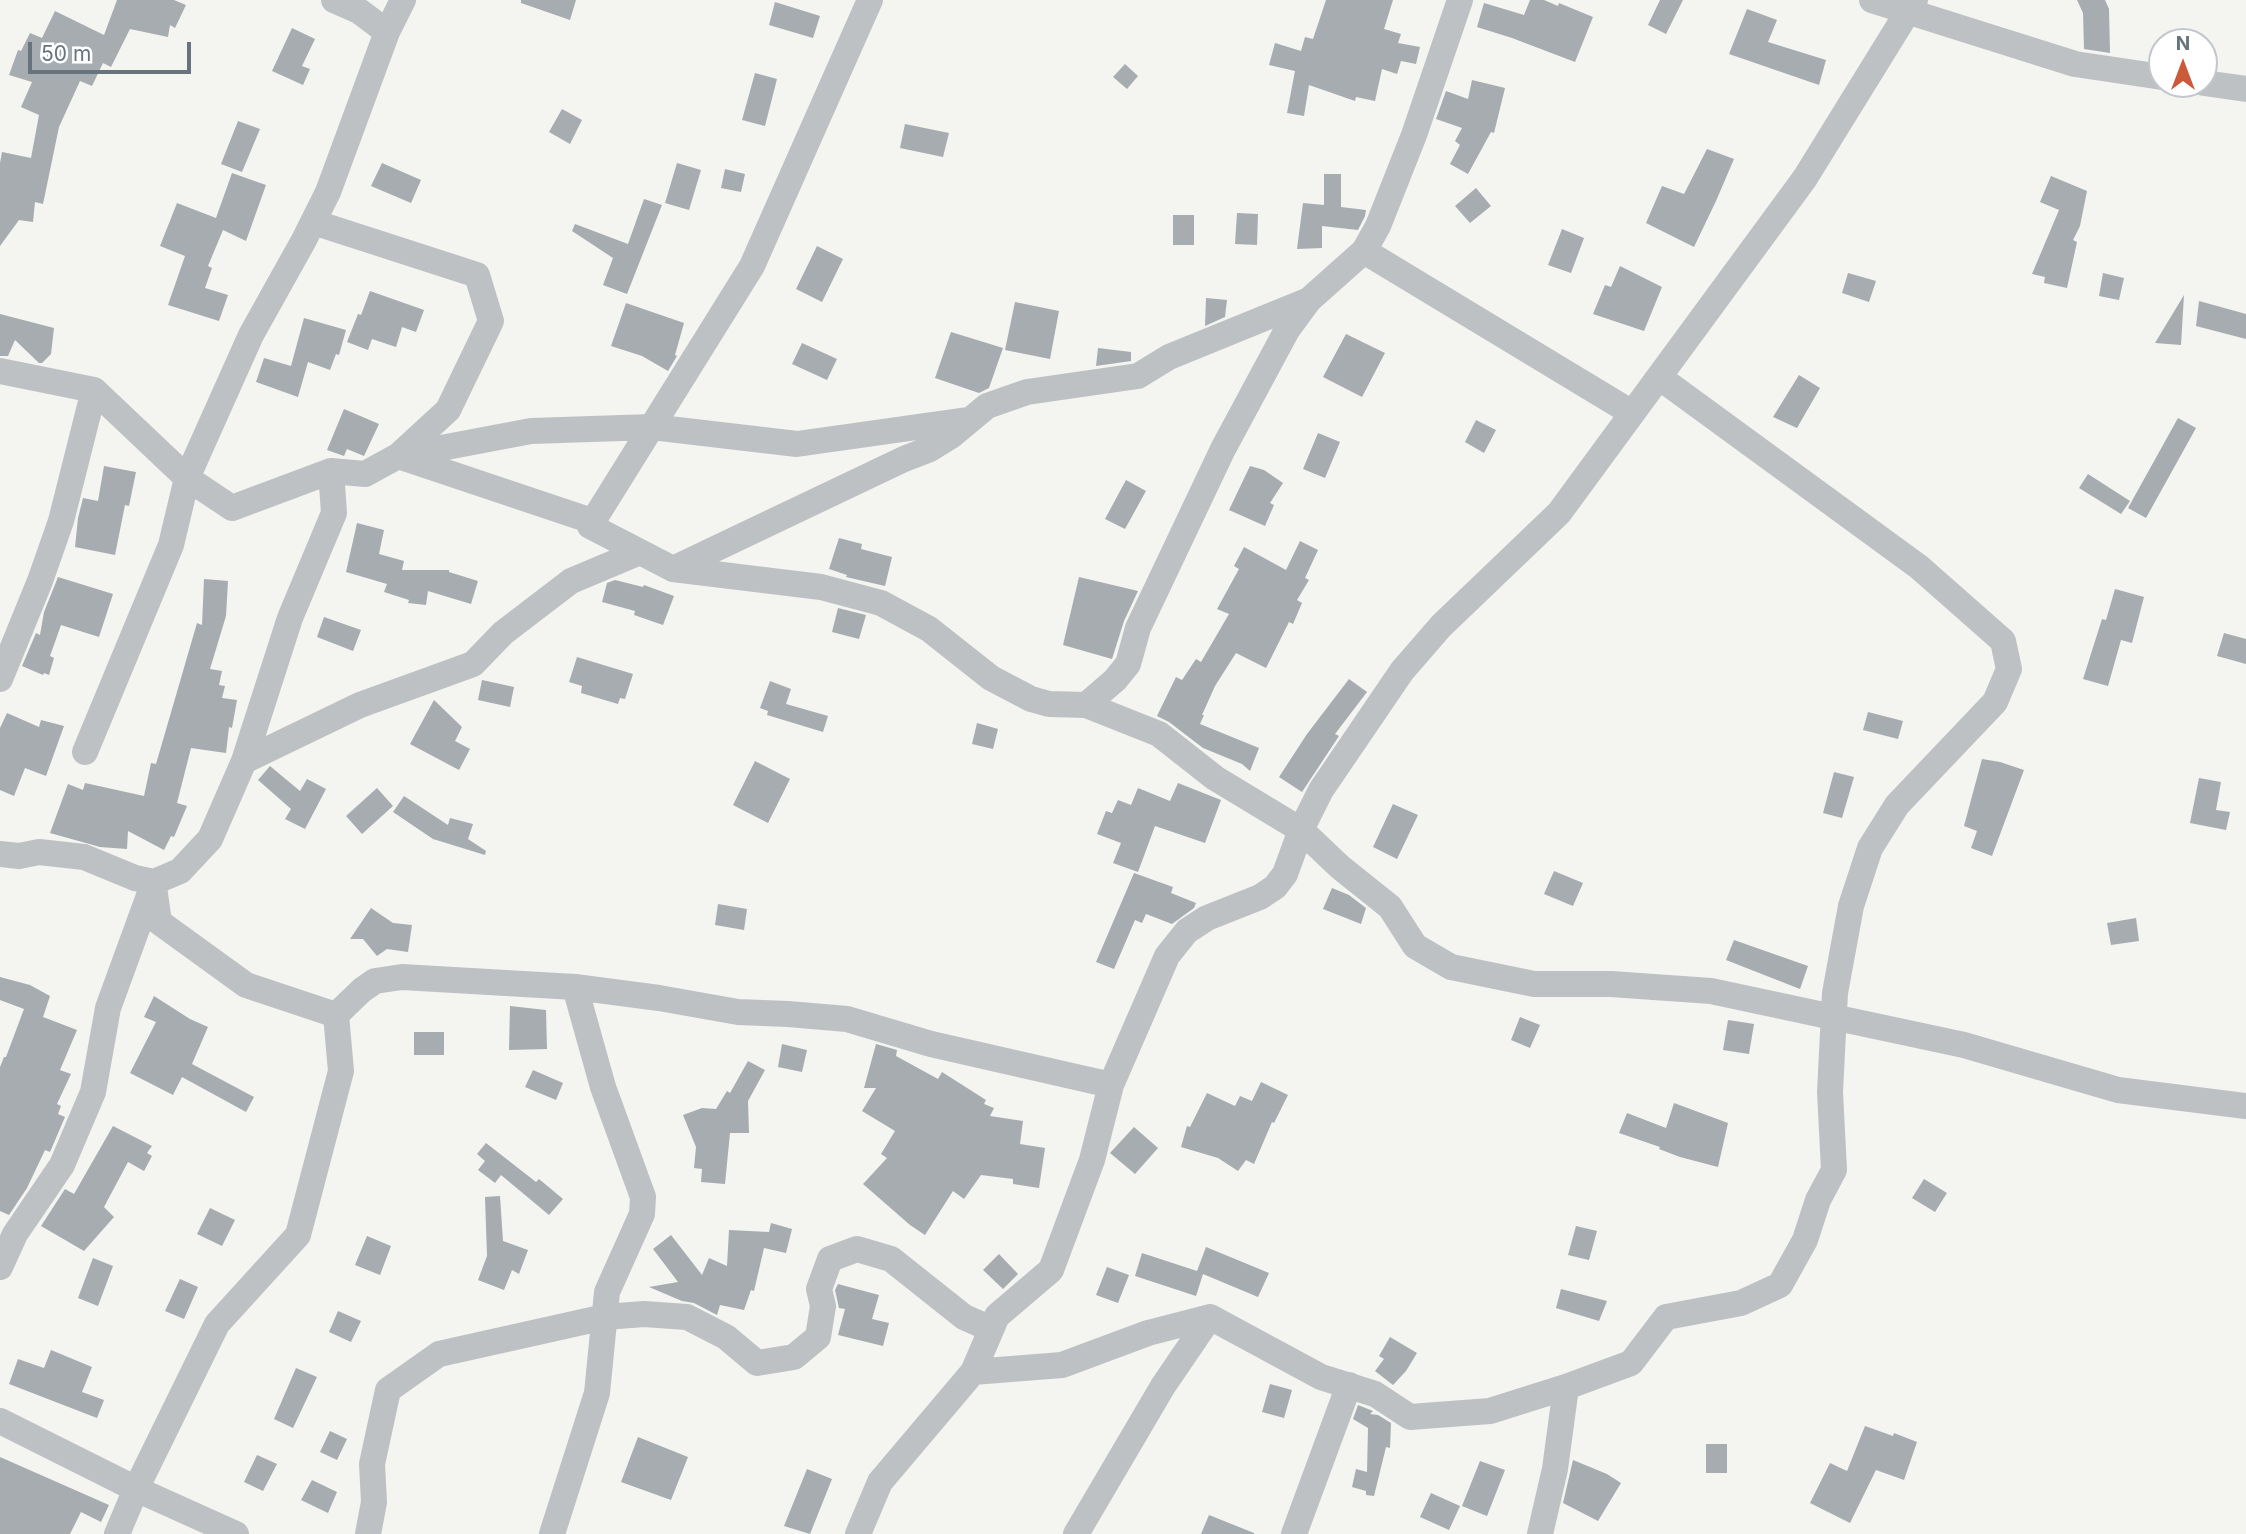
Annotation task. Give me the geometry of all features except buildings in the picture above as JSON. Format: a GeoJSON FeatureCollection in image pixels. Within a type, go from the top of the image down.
{"type":"FeatureCollection","features":[{"type":"Feature","properties":{"kind":"street"},"geometry":{"type":"LineString","coordinates":[[334,0],[359,11],[387,32]]}},
{"type":"Feature","properties":{"kind":"street"},"geometry":{"type":"LineString","coordinates":[[85,752],[171,545],[187,478],[251,335],[328,192],[387,32],[403,0]]}},
{"type":"Feature","properties":{"kind":"street"},"geometry":{"type":"LineString","coordinates":[[590,526],[752,267],[870,0]]}},
{"type":"Feature","properties":{"kind":"street"},"geometry":{"type":"LineString","coordinates":[[1086,705],[1115,680],[1128,664],[1138,628],[1223,449],[1287,330],[1308,300],[1364,251],[1378,226],[1414,135],[1460,0]]}},
{"type":"Feature","properties":{"kind":"street"},"geometry":{"type":"LineString","coordinates":[[1872,0],[1911,6],[2075,64],[2148,75]]}},
{"type":"Feature","properties":{"kind":"street"},"geometry":{"type":"LineString","coordinates":[[858,1534],[880,1482],[972,1372],[997,1316],[1051,1270],[1092,1160],[1111,1085],[1167,956],[1187,932],[1208,918],[1260,898],[1275,887],[1284,874],[1300,830],[1338,762],[1402,671],[1440,626],[1559,513],[1805,178],[1911,6]]}},
{"type":"Feature","properties":{"kind":"street"},"geometry":{"type":"LineString","coordinates":[[2218,85],[2246,89]]}},
{"type":"Feature","properties":{"kind":"street"},"geometry":{"type":"LineString","coordinates":[[0,371],[94,390],[187,478],[232,508],[331,471],[365,474],[398,456],[448,410],[491,321],[477,275],[313,222]]}},
{"type":"Feature","properties":{"kind":"street"},"geometry":{"type":"LineString","coordinates":[[1364,251],[1632,413]]}},
{"type":"Feature","properties":{"kind":"street"},"geometry":{"type":"LineString","coordinates":[[673,569],[930,449],[951,436],[987,406],[1027,391],[1138,376],[1169,357],[1308,300]]}},
{"type":"Feature","properties":{"kind":"street"},"geometry":{"type":"LineString","coordinates":[[972,1372],[1062,1365],[1148,1333],[1210,1317],[1321,1377],[1376,1394],[1410,1417],[1490,1411],[1631,1363],[1666,1317],[1741,1303],[1780,1284],[1805,1240],[1818,1200],[1833,1170],[1830,1092],[1835,993],[1851,906],[1870,848],[1897,805],[1995,702],[2009,669],[2003,640],[1919,567],[1659,377]]}},
{"type":"Feature","properties":{"kind":"street"},"geometry":{"type":"LineString","coordinates":[[0,679],[40,581],[61,520],[94,390]]}},
{"type":"Feature","properties":{"kind":"street"},"geometry":{"type":"LineString","coordinates":[[398,456],[531,431],[652,427],[797,444],[967,420]]}},
{"type":"Feature","properties":{"kind":"street"},"geometry":{"type":"LineString","coordinates":[[398,456],[589,520],[590,526]]}},
{"type":"Feature","properties":{"kind":"street"},"geometry":{"type":"LineString","coordinates":[[0,854],[19,856],[39,852],[84,857],[135,878],[154,882],[180,872],[210,839],[244,761],[290,618],[334,513],[331,471]]}},
{"type":"Feature","properties":{"kind":"street"},"geometry":{"type":"LineString","coordinates":[[590,526],[673,569],[821,587],[881,603],[929,629],[991,678],[1031,699],[1049,705],[1086,705],[1159,734],[1215,778],[1300,830],[1340,867],[1390,907],[1415,946],[1451,967],[1534,984],[1611,984],[1711,991],[1964,1045],[2118,1090],[2246,1106]]}},
{"type":"Feature","properties":{"kind":"street"},"geometry":{"type":"LineString","coordinates":[[244,761],[360,705],[473,664],[503,633],[571,580],[640,552]]}},
{"type":"Feature","properties":{"kind":"street"},"geometry":{"type":"LineString","coordinates":[[154,882],[159,922],[169,930],[246,985],[336,1015]]}},
{"type":"Feature","properties":{"kind":"street"},"geometry":{"type":"LineString","coordinates":[[0,1267],[15,1234],[62,1165],[93,1092],[108,1009],[154,882]]}},
{"type":"Feature","properties":{"kind":"street"},"geometry":{"type":"LineString","coordinates":[[336,1015],[362,990],[376,981],[402,977],[575,987],[738,1012],[788,1013],[847,1019],[932,1044],[1111,1085]]}},
{"type":"Feature","properties":{"kind":"street"},"geometry":{"type":"LineString","coordinates":[[552,1534],[597,1393],[607,1292],[642,1214],[643,1197],[603,1087],[575,987]]}},
{"type":"Feature","properties":{"kind":"street"},"geometry":{"type":"LineString","coordinates":[[117,1534],[135,1489],[217,1324],[298,1236],[341,1071],[336,1015]]}},
{"type":"Feature","properties":{"kind":"street"},"geometry":{"type":"LineString","coordinates":[[368,1534],[374,1502],[372,1464],[388,1390],[439,1354],[605,1317],[644,1314],[687,1317],[726,1337],[757,1363],[794,1357],[818,1337],[823,1306],[819,1289],[830,1259],[857,1249],[891,1259],[964,1317],[991,1329]]}},
{"type":"Feature","properties":{"kind":"street"},"geometry":{"type":"LineString","coordinates":[[1076,1534],[1163,1387],[1210,1317]]}},
{"type":"Feature","properties":{"kind":"street"},"geometry":{"type":"LineString","coordinates":[[1294,1534],[1349,1385]]}},
{"type":"Feature","properties":{"kind":"street"},"geometry":{"type":"LineString","coordinates":[[1540,1534],[1555,1469],[1566,1387]]}},
{"type":"Feature","properties":{"kind":"street"},"geometry":{"type":"LineString","coordinates":[[0,1421],[135,1489],[236,1534]]}}]}
